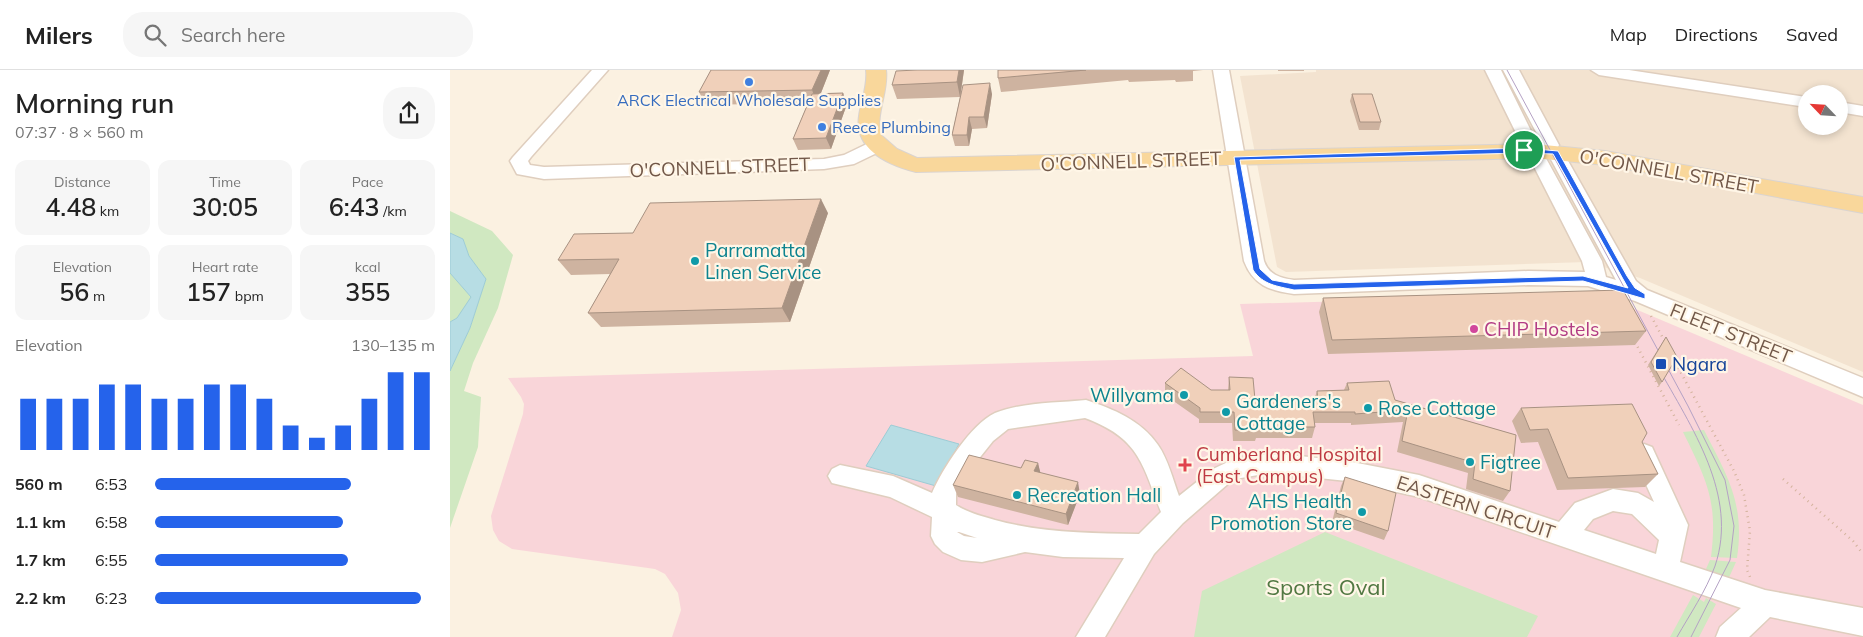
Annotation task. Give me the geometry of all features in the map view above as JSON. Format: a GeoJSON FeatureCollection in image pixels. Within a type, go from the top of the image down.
{"type":"FeatureCollection","features":[{"type":"Feature","properties":{"kind":"main road"},"geometry":{"type":"LineString","coordinates":[[876,70],[875,89],[868,119],[869,131],[884,142]]}},
{"type":"Feature","properties":{"kind":"main road"},"geometry":{"type":"LineString","coordinates":[[884,142],[885,130],[882,121],[889,70]]}},
{"type":"Feature","properties":{"kind":"main road","name":"O'CONNELL STREET"},"geometry":{"type":"LineString","coordinates":[[884,142],[907,163],[929,166],[1236,154],[1586,148],[1863,198]]}},
{"type":"Feature","properties":{"kind":"main road","name":"O'CONNELL STREET"},"geometry":{"type":"LineString","coordinates":[[1543,148],[1863,205]]}},
{"type":"Feature","properties":{"kind":"street","name":"O'CONNELL STREET"},"geometry":{"type":"LineString","coordinates":[[600,70],[522,157],[519,161],[523,170],[544,173],[824,164],[848,160],[884,142]]}},
{"type":"Feature","properties":{"kind":"street"},"geometry":{"type":"LineString","coordinates":[[1220,70],[1236,154]]}},
{"type":"Feature","properties":{"kind":"street"},"geometry":{"type":"LineString","coordinates":[[1493,70],[1624,278],[1645,302]]}},
{"type":"Feature","properties":{"kind":"street"},"geometry":{"type":"LineString","coordinates":[[1511,70],[1592,261],[1597,281]]}},
{"type":"Feature","properties":{"kind":"street"},"geometry":{"type":"LineString","coordinates":[[1599,70],[1798,101]]}},
{"type":"Feature","properties":{"kind":"street"},"geometry":{"type":"LineString","coordinates":[[1848,108],[1863,111]]}},
{"type":"Feature","properties":{"kind":"street","name":"FLEET STREET"},"geometry":{"type":"LineString","coordinates":[[1236,154],[1254,261],[1262,277],[1270,282],[1294,287],[1583,278],[1597,281],[1645,302],[1863,388]]}},
{"type":"Feature","properties":{"kind":"street"},"geometry":{"type":"LineString","coordinates":[[944,511],[944,493],[961,464],[985,434],[1001,421],[1018,416],[1086,409],[1112,419],[1131,432],[1150,452],[1174,515]]}},
{"type":"Feature","properties":{"kind":"street"},"geometry":{"type":"LineString","coordinates":[[1644,454],[1676,525],[1665,570]]}},
{"type":"Feature","properties":{"kind":"street","name":"EASTERN CIRCUIT"},"geometry":{"type":"LineString","coordinates":[[1090,637],[1144,546],[1174,515],[1215,481],[1238,468],[1258,464],[1290,465],[1347,471],[1419,486],[1765,603],[1863,622]]}},
{"type":"Feature","properties":{"kind":"street"},"geometry":{"type":"LineString","coordinates":[[840,476],[893,488],[944,511],[959,522],[1025,540],[1063,545],[1144,546]]}},
{"type":"Feature","properties":{"kind":"street"},"geometry":{"type":"LineString","coordinates":[[1564,535],[1584,512],[1612,500],[1638,504],[1673,536]]}},
{"type":"Feature","properties":{"kind":"street"},"geometry":{"type":"LineString","coordinates":[[1730,637],[1765,603]]}},
{"type":"Feature","properties":{"kind":"path"},"geometry":{"type":"LineString","coordinates":[[1645,302],[1668,349]]}},
{"type":"Feature","properties":{"kind":"path"},"geometry":{"type":"LineString","coordinates":[[1635,341],[1679,425]]}},
{"type":"Feature","properties":{"kind":"path"},"geometry":{"type":"LineString","coordinates":[[1672,357],[1734,472],[1744,495],[1750,531],[1748,570],[1753,580]]}},
{"type":"Feature","properties":{"kind":"path"},"geometry":{"type":"LineString","coordinates":[[1783,479],[1853,542],[1863,554]]}},
{"type":"Feature","properties":{"kind":"shaded area"},"geometry":{"type":"Polygon","coordinates":[[[1316,70],[1863,70],[1863,372],[1640,278],[1587,262],[1286,272],[1277,267],[1240,76],[1316,72],[1316,70]]]}},
{"type":"Feature","properties":{"kind":"shaded area","name":"Cumberland Hospital (East Campus)"},"geometry":{"type":"Polygon","coordinates":[[[1594,294],[1609,298],[1863,405],[1863,637],[672,637],[681,610],[678,593],[665,574],[655,569],[512,549],[499,541],[493,530],[491,516],[523,414],[524,404],[508,378],[1253,356],[1240,304],[1594,294]]]}},
{"type":"Feature","properties":{"kind":"green space"},"geometry":{"type":"Polygon","coordinates":[[[450,211],[492,231],[513,255],[498,308],[473,363],[464,391],[481,397],[478,447],[450,528],[450,371],[470,328],[486,279],[469,256],[463,239],[450,233],[450,211]]]}},
{"type":"Feature","properties":{"kind":"green space"},"geometry":{"type":"Polygon","coordinates":[[[450,273],[471,297],[457,318],[450,322],[450,273]]]}},
{"type":"Feature","properties":{"kind":"green space"},"geometry":{"type":"Polygon","coordinates":[[[1704,430],[1727,477],[1736,506],[1739,522],[1737,558],[1711,557],[1713,521],[1709,492],[1683,432],[1704,430]]]}},
{"type":"Feature","properties":{"kind":"green space","name":"Sports Oval"},"geometry":{"type":"Polygon","coordinates":[[[1325,532],[1538,616],[1527,637],[1194,637],[1202,591],[1325,532]]]}},
{"type":"Feature","properties":{"kind":"green space"},"geometry":{"type":"Polygon","coordinates":[[[1710,560],[1736,562],[1726,584],[1706,569],[1710,560]]]}},
{"type":"Feature","properties":{"kind":"green space"},"geometry":{"type":"Polygon","coordinates":[[[1693,595],[1704,602],[1706,598],[1716,604],[1699,637],[1670,637],[1693,595]]]}},
{"type":"Feature","properties":{"kind":"water"},"geometry":{"type":"Polygon","coordinates":[[[450,233],[463,239],[469,256],[486,279],[470,328],[450,371],[450,322],[457,318],[471,297],[450,273],[450,233]]]}},
{"type":"Feature","properties":{"kind":"water"},"geometry":{"type":"Polygon","coordinates":[[[891,425],[959,444],[936,486],[866,466],[891,425]]]}},
{"type":"Feature","properties":{"kind":"building"},"geometry":{"type":"Polygon","coordinates":[[[711,70],[821,70],[812,90],[699,92],[711,70]]]}},
{"type":"Feature","properties":{"kind":"building"},"geometry":{"type":"Polygon","coordinates":[[[959,70],[957,82],[892,85],[896,71],[959,70]]]}},
{"type":"Feature","properties":{"kind":"building"},"geometry":{"type":"Polygon","coordinates":[[[998,70],[1086,70],[998,78],[998,70]]]}},
{"type":"Feature","properties":{"kind":"building"},"geometry":{"type":"Polygon","coordinates":[[[990,83],[984,117],[969,117],[967,135],[952,135],[963,85],[990,83]]]}},
{"type":"Feature","properties":{"kind":"building"},"geometry":{"type":"Polygon","coordinates":[[[843,93],[826,138],[793,139],[812,94],[843,93]]]}},
{"type":"Feature","properties":{"kind":"building"},"geometry":{"type":"Polygon","coordinates":[[[1352,94],[1372,94],[1381,122],[1360,122],[1352,94]]]}},
{"type":"Feature","properties":{"kind":"building","name":"Parramatta Linen Service"},"geometry":{"type":"Polygon","coordinates":[[[821,199],[782,308],[588,313],[619,259],[558,260],[574,234],[633,233],[650,203],[821,199]]]}},
{"type":"Feature","properties":{"kind":"building","name":"CHIP Hostels"},"geometry":{"type":"Polygon","coordinates":[[[1623,290],[1646,331],[1332,340],[1323,298],[1623,290]]]}},
{"type":"Feature","properties":{"kind":"building"},"geometry":{"type":"Polygon","coordinates":[[[1666,337],[1677,357],[1662,382],[1651,362],[1666,337]]]}},
{"type":"Feature","properties":{"kind":"building"},"geometry":{"type":"Polygon","coordinates":[[[1181,368],[1211,390],[1230,390],[1229,377],[1253,378],[1255,400],[1318,401],[1317,391],[1349,390],[1347,383],[1389,381],[1395,400],[1516,435],[1510,491],[1473,479],[1475,463],[1402,441],[1408,410],[1355,414],[1355,412],[1313,412],[1315,427],[1257,427],[1257,430],[1235,430],[1234,412],[1200,412],[1200,408],[1165,383],[1181,368]]]}},
{"type":"Feature","properties":{"kind":"building"},"geometry":{"type":"Polygon","coordinates":[[[1632,404],[1647,433],[1642,442],[1658,474],[1568,478],[1548,429],[1530,430],[1521,408],[1632,404]]]}},
{"type":"Feature","properties":{"kind":"building","name":"Recreation Hall"},"geometry":{"type":"Polygon","coordinates":[[[969,455],[1021,468],[1025,460],[1038,463],[1034,471],[1078,482],[1066,514],[953,485],[969,455]]]}},
{"type":"Feature","properties":{"kind":"building","name":"AHS Health Promotion Store"},"geometry":{"type":"Polygon","coordinates":[[[1345,477],[1396,493],[1388,531],[1336,513],[1345,477]]]}},
{"type":"Feature","properties":{"kind":"tram line"},"geometry":{"type":"LineString","coordinates":[[1507,70],[1688,406],[1725,480],[1734,526],[1730,560],[1691,637]]}},
{"type":"Feature","properties":{"kind":"tram line"},"geometry":{"type":"LineString","coordinates":[[1658,367],[1684,413],[1708,462],[1721,513],[1721,540],[1715,566],[1677,637]]}},
{"type":"Feature","properties":{"kind":"place","name":"ARCK Electrical Wholesale Supplies"},"geometry":{"type":"Point","coordinates":[749,82]}},
{"type":"Feature","properties":{"kind":"place","name":"Reece Plumbing"},"geometry":{"type":"Point","coordinates":[822,127]}},
{"type":"Feature","properties":{"kind":"place","name":"Parramatta Linen Service"},"geometry":{"type":"Point","coordinates":[695,261]}},
{"type":"Feature","properties":{"kind":"place","name":"CHIP Hostels"},"geometry":{"type":"Point","coordinates":[1474,329]}},
{"type":"Feature","properties":{"kind":"place","name":"Ngara"},"geometry":{"type":"Point","coordinates":[1661,364]}},
{"type":"Feature","properties":{"kind":"place","name":"Willyama"},"geometry":{"type":"Point","coordinates":[1184,395]}},
{"type":"Feature","properties":{"kind":"place","name":"Rose Cottage"},"geometry":{"type":"Point","coordinates":[1368,408]}},
{"type":"Feature","properties":{"kind":"place","name":"Gardeners's Cottage"},"geometry":{"type":"Point","coordinates":[1226,412]}},
{"type":"Feature","properties":{"kind":"place","name":"Figtree"},"geometry":{"type":"Point","coordinates":[1470,462]}},
{"type":"Feature","properties":{"kind":"place","name":"Cumberland Hospital (East Campus)"},"geometry":{"type":"Point","coordinates":[1185,465]}},
{"type":"Feature","properties":{"kind":"place","name":"Recreation Hall"},"geometry":{"type":"Point","coordinates":[1017,495]}},
{"type":"Feature","properties":{"kind":"place","name":"AHS Health Promotion Store"},"geometry":{"type":"Point","coordinates":[1362,512]}},
{"type":"Feature","properties":{"kind":"route"},"geometry":{"type":"LineString","coordinates":[[1524,150],[1555,152],[1624,278],[1633,290],[1642,296],[1616,286],[1583,278],[1528,278],[1294,287],[1270,282],[1262,277],[1257,270],[1237,158],[1524,150]]}}]}
